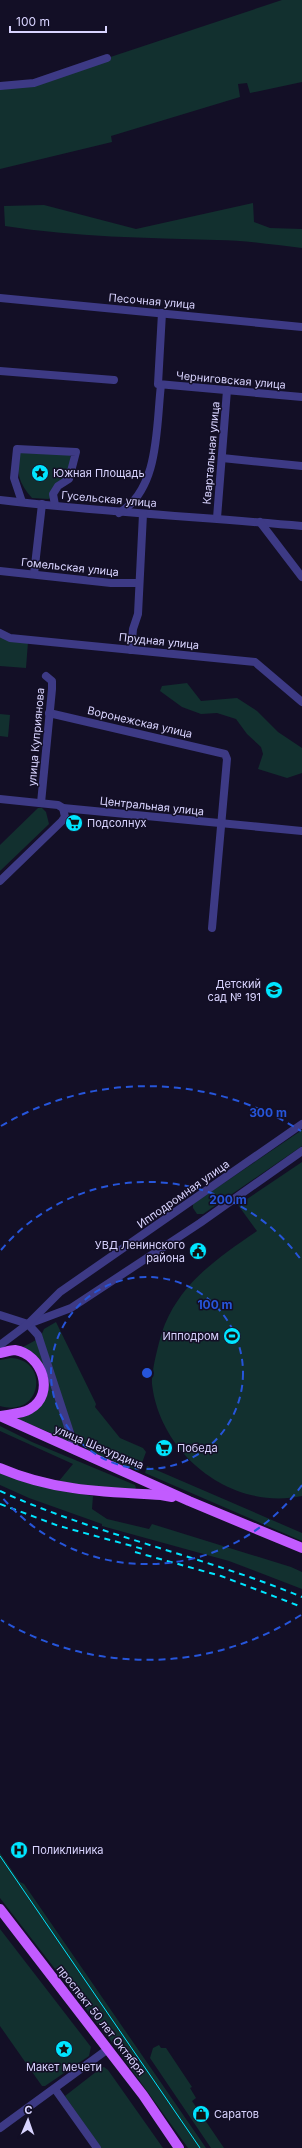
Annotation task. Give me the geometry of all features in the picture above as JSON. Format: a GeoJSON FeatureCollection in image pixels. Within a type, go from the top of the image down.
{"type":"FeatureCollection","features":[{"type":"Feature","properties":{"kind":"main road"},"geometry":{"type":"LineString","coordinates":[[0,1353],[15,1350],[29,1356],[40,1367],[44,1381],[43,1392],[35,1406],[22,1412],[0,1416]]}},
{"type":"Feature","properties":{"kind":"main road","name":"улица Шехурдина"},"geometry":{"type":"LineString","coordinates":[[0,1416],[189,1501],[302,1548]]}},
{"type":"Feature","properties":{"kind":"main road","name":"улица Шехурдина"},"geometry":{"type":"LineString","coordinates":[[0,1468],[66,1488],[87,1491],[161,1495],[189,1501]]}},
{"type":"Feature","properties":{"kind":"main road"},"geometry":{"type":"LineString","coordinates":[[135,1494],[141,1490],[142,1485],[136,1476]]}},
{"type":"Feature","properties":{"kind":"main road","name":"проспект 50 лет Октября"},"geometry":{"type":"LineString","coordinates":[[0,1909],[143,2095],[179,2148]]}},
{"type":"Feature","properties":{"kind":"street"},"geometry":{"type":"LineString","coordinates":[[0,86],[34,84],[107,58]]}},
{"type":"Feature","properties":{"kind":"street","name":"Песочная улица"},"geometry":{"type":"LineString","coordinates":[[0,298],[302,327]]}},
{"type":"Feature","properties":{"kind":"street"},"geometry":{"type":"LineString","coordinates":[[119,513],[130,505],[136,497],[152,464],[159,384],[162,313]]}},
{"type":"Feature","properties":{"kind":"street"},"geometry":{"type":"LineString","coordinates":[[0,371],[114,380]]}},
{"type":"Feature","properties":{"kind":"street","name":"Черниговская улица"},"geometry":{"type":"LineString","coordinates":[[159,384],[302,397]]}},
{"type":"Feature","properties":{"kind":"street","name":"Квартальная улица"},"geometry":{"type":"LineString","coordinates":[[217,518],[227,390]]}},
{"type":"Feature","properties":{"kind":"street"},"geometry":{"type":"LineString","coordinates":[[22,502],[14,478],[17,449],[76,452],[69,479],[58,486],[53,494],[55,505]]}},
{"type":"Feature","properties":{"kind":"street"},"geometry":{"type":"LineString","coordinates":[[222,458],[302,466]]}},
{"type":"Feature","properties":{"kind":"street","name":"Гусельская улица"},"geometry":{"type":"LineString","coordinates":[[0,500],[119,513],[217,518],[302,526]]}},
{"type":"Feature","properties":{"kind":"street"},"geometry":{"type":"LineString","coordinates":[[34,574],[42,504]]}},
{"type":"Feature","properties":{"kind":"street"},"geometry":{"type":"LineString","coordinates":[[131,650],[133,629],[138,614],[138,583],[143,514]]}},
{"type":"Feature","properties":{"kind":"street"},"geometry":{"type":"LineString","coordinates":[[260,522],[302,577]]}},
{"type":"Feature","properties":{"kind":"street","name":"Гомельская улица"},"geometry":{"type":"LineString","coordinates":[[0,571],[111,583],[138,583]]}},
{"type":"Feature","properties":{"kind":"street","name":"Прудная улица"},"geometry":{"type":"LineString","coordinates":[[0,634],[10,638],[255,662],[302,702]]}},
{"type":"Feature","properties":{"kind":"street","name":"улица Куприянова"},"geometry":{"type":"LineString","coordinates":[[41,803],[52,681],[46,676]]}},
{"type":"Feature","properties":{"kind":"street","name":"Воронежская улица"},"geometry":{"type":"LineString","coordinates":[[50,713],[225,754],[227,759],[220,824]]}},
{"type":"Feature","properties":{"kind":"street","name":"Центральная улица"},"geometry":{"type":"LineString","coordinates":[[0,799],[58,805],[63,808],[302,831]]}},
{"type":"Feature","properties":{"kind":"street"},"geometry":{"type":"LineString","coordinates":[[0,881],[62,821],[65,817],[63,808]]}},
{"type":"Feature","properties":{"kind":"street"},"geometry":{"type":"LineString","coordinates":[[212,928],[220,824]]}},
{"type":"Feature","properties":{"kind":"street","name":"Ипподромная улица"},"geometry":{"type":"LineString","coordinates":[[28,1324],[56,1295],[302,1124]]}},
{"type":"Feature","properties":{"kind":"street"},"geometry":{"type":"LineString","coordinates":[[0,1345],[28,1324],[71,1308],[200,1223],[302,1151]]}},
{"type":"Feature","properties":{"kind":"street"},"geometry":{"type":"LineString","coordinates":[[0,1315],[28,1324],[41,1341],[76,1451]]}},
{"type":"Feature","properties":{"kind":"street"},"geometry":{"type":"LineString","coordinates":[[0,2128],[108,2049]]}},
{"type":"Feature","properties":{"kind":"street"},"geometry":{"type":"LineString","coordinates":[[55,2089],[97,2148]]}},
{"type":"Feature","properties":{"kind":"green space"},"geometry":{"type":"Polygon","coordinates":[[[282,0],[302,0],[302,82],[250,93],[247,83],[238,84],[240,97],[111,136],[112,142],[0,169],[0,84],[32,83],[282,0]]]}},
{"type":"Feature","properties":{"kind":"green space"},"geometry":{"type":"Polygon","coordinates":[[[253,203],[254,222],[270,228],[302,229],[302,248],[238,241],[84,235],[5,226],[4,206],[44,205],[136,229],[253,203]]]}},
{"type":"Feature","properties":{"kind":"green space"},"geometry":{"type":"Polygon","coordinates":[[[20,452],[70,454],[71,459],[69,471],[54,497],[48,499],[32,498],[24,488],[18,471],[20,452]]]}},
{"type":"Feature","properties":{"kind":"green space"},"geometry":{"type":"Polygon","coordinates":[[[0,636],[28,642],[26,668],[0,666],[0,636]]]}},
{"type":"Feature","properties":{"kind":"green space"},"geometry":{"type":"Polygon","coordinates":[[[187,683],[201,701],[237,698],[257,711],[278,732],[302,748],[302,773],[287,778],[258,769],[263,754],[261,747],[247,734],[236,719],[217,713],[201,714],[182,707],[160,691],[162,686],[187,683]]]}},
{"type":"Feature","properties":{"kind":"green space"},"geometry":{"type":"Polygon","coordinates":[[[0,714],[10,715],[8,737],[0,736],[0,714]]]}},
{"type":"Feature","properties":{"kind":"green space"},"geometry":{"type":"Polygon","coordinates":[[[38,808],[42,808],[46,812],[49,824],[0,871],[0,845],[38,808]]]}},
{"type":"Feature","properties":{"kind":"green space"},"geometry":{"type":"Polygon","coordinates":[[[302,1130],[302,1146],[203,1214],[197,1214],[193,1208],[193,1204],[302,1130]]]}},
{"type":"Feature","properties":{"kind":"green space","name":"Ипподром"},"geometry":{"type":"Polygon","coordinates":[[[302,1162],[302,1496],[275,1498],[250,1495],[225,1486],[203,1472],[184,1454],[169,1433],[158,1410],[152,1378],[156,1354],[165,1324],[182,1295],[204,1271],[229,1250],[257,1231],[238,1205],[302,1162]]]}},
{"type":"Feature","properties":{"kind":"green space"},"geometry":{"type":"Polygon","coordinates":[[[56,1322],[96,1404],[95,1407],[120,1438],[143,1448],[146,1452],[139,1471],[107,1460],[90,1451],[81,1443],[73,1430],[60,1398],[41,1336],[44,1329],[56,1322]]]}},
{"type":"Feature","properties":{"kind":"green space"},"geometry":{"type":"Polygon","coordinates":[[[38,1339],[70,1441],[69,1442],[61,1437],[17,1419],[30,1414],[48,1388],[48,1376],[21,1348],[38,1339]]]}},
{"type":"Feature","properties":{"kind":"green space"},"geometry":{"type":"Polygon","coordinates":[[[11,1358],[23,1361],[32,1368],[36,1377],[36,1387],[32,1397],[25,1404],[14,1407],[0,1406],[0,1360],[11,1358]]]}},
{"type":"Feature","properties":{"kind":"green space"},"geometry":{"type":"Polygon","coordinates":[[[0,1426],[32,1442],[135,1485],[136,1488],[134,1490],[96,1488],[59,1481],[73,1464],[0,1431],[0,1426]]]}},
{"type":"Feature","properties":{"kind":"green space"},"geometry":{"type":"Polygon","coordinates":[[[147,1466],[302,1533],[302,1541],[145,1473],[147,1466]]]}},
{"type":"Feature","properties":{"kind":"green space"},"geometry":{"type":"Polygon","coordinates":[[[0,1473],[67,1492],[93,1496],[92,1509],[107,1519],[149,1529],[152,1524],[291,1567],[302,1572],[302,1589],[229,1561],[102,1526],[102,1524],[29,1498],[0,1485],[0,1473]]]}},
{"type":"Feature","properties":{"kind":"green space"},"geometry":{"type":"Polygon","coordinates":[[[0,1853],[20,1882],[24,1884],[206,2148],[188,2148],[114,2045],[0,1898],[0,1853]]]}},
{"type":"Feature","properties":{"kind":"green space"},"geometry":{"type":"Polygon","coordinates":[[[0,1929],[91,2047],[89,2056],[45,2086],[42,2086],[0,2026],[0,1929]]]}},
{"type":"Feature","properties":{"kind":"green space"},"geometry":{"type":"Polygon","coordinates":[[[159,2045],[161,2048],[166,2048],[192,2087],[190,2088],[196,2098],[192,2101],[224,2148],[211,2148],[150,2058],[153,2048],[159,2045]]]}},
{"type":"Feature","properties":{"kind":"green space"},"geometry":{"type":"Polygon","coordinates":[[[104,2067],[108,2070],[163,2148],[101,2148],[65,2096],[104,2067]]]}},
{"type":"Feature","properties":{"kind":"tram line"},"geometry":{"type":"LineString","coordinates":[[0,1856],[200,2148]]}},
{"type":"Feature","properties":{"kind":"railway"},"geometry":{"type":"LineString","coordinates":[[0,1491],[37,1507],[74,1520],[227,1569],[302,1597]]}},
{"type":"Feature","properties":{"kind":"railway"},"geometry":{"type":"LineString","coordinates":[[0,1504],[59,1526],[143,1549]]}},
{"type":"Feature","properties":{"kind":"railway"},"geometry":{"type":"LineString","coordinates":[[135,1552],[221,1576],[302,1607]]}},
{"type":"Feature","properties":{"kind":"place","name":"Южная Площадь"},"geometry":{"type":"Point","coordinates":[40,473]}},
{"type":"Feature","properties":{"kind":"place","name":"Подсолнух"},"geometry":{"type":"Point","coordinates":[74,823]}},
{"type":"Feature","properties":{"kind":"place","name":"Детский сад № 191"},"geometry":{"type":"Point","coordinates":[274,990]}},
{"type":"Feature","properties":{"kind":"place","name":"УВД Ленинского района"},"geometry":{"type":"Point","coordinates":[198,1251]}},
{"type":"Feature","properties":{"kind":"place","name":"Ипподром"},"geometry":{"type":"Point","coordinates":[232,1336]}},
{"type":"Feature","properties":{"kind":"place","name":"Победа"},"geometry":{"type":"Point","coordinates":[164,1448]}},
{"type":"Feature","properties":{"kind":"place","name":"Поликлиника"},"geometry":{"type":"Point","coordinates":[19,1850]}},
{"type":"Feature","properties":{"kind":"place","name":"Макет мечети"},"geometry":{"type":"Point","coordinates":[64,2049]}},
{"type":"Feature","properties":{"kind":"place","name":"Саратов"},"geometry":{"type":"Point","coordinates":[201,2114]}}]}
